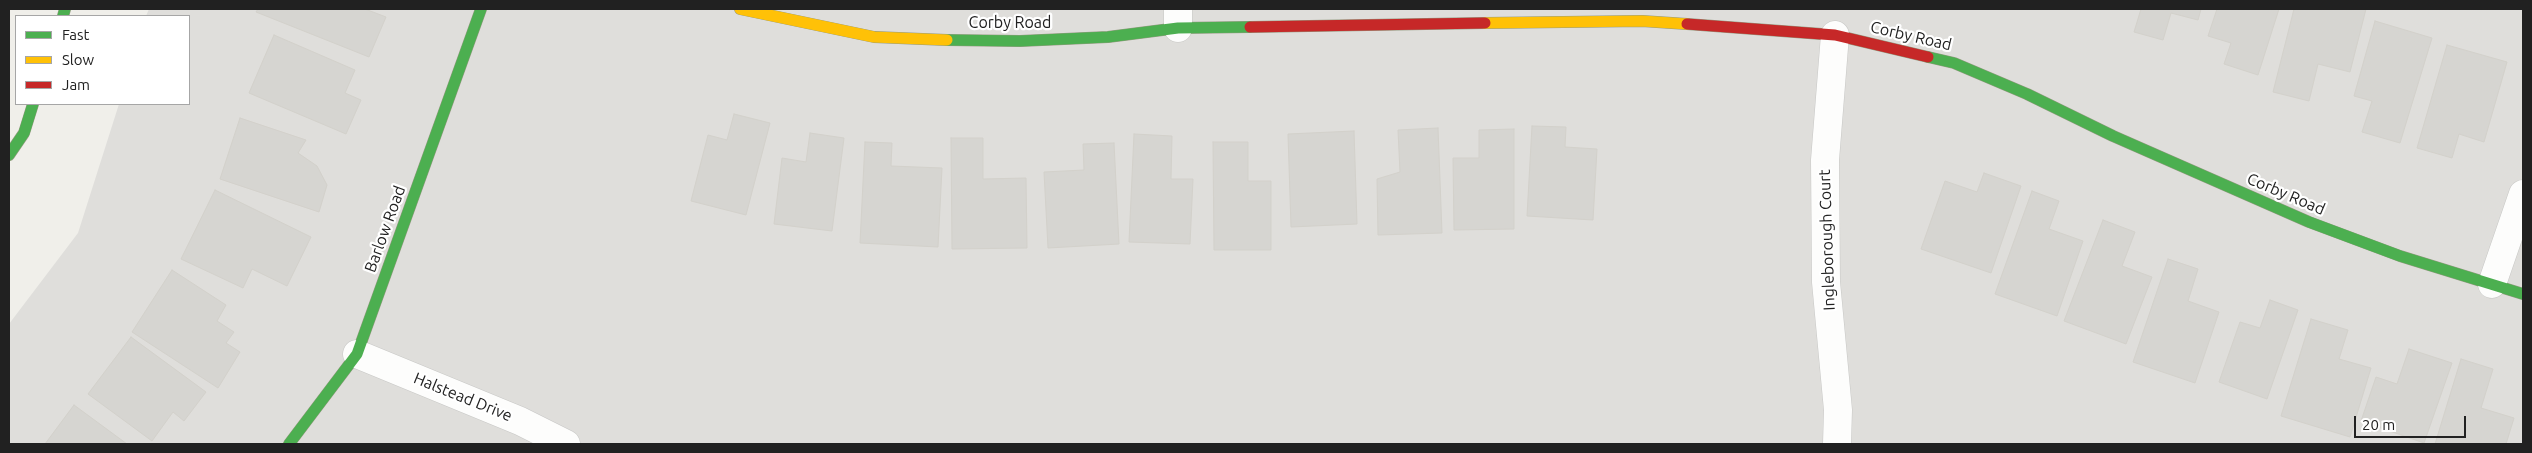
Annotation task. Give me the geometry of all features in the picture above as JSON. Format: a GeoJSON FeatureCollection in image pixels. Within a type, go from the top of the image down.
{"type":"FeatureCollection","features":[{"type":"Feature","properties":{"kind":"street","name":"Barlow Road"},"geometry":{"type":"LineString","coordinates":[[289,444],[357,354],[481,9]]}},
{"type":"Feature","properties":{"kind":"street","name":"Corby Road"},"geometry":{"type":"LineString","coordinates":[[740,9],[874,37],[1020,41],[1108,37],[1178,18],[1642,22],[1836,36],[1954,62],[2027,94],[2113,136],[2309,222],[2400,256],[2523,294]]}},
{"type":"Feature","properties":{"kind":"street","name":"Ingleborough Court"},"geometry":{"type":"LineString","coordinates":[[1836,36],[1825,160],[1826,282],[1838,410],[1837,444]]}},
{"type":"Feature","properties":{"kind":"street"},"geometry":{"type":"LineString","coordinates":[[9,156],[24,133],[33,105]]}},
{"type":"Feature","properties":{"kind":"street"},"geometry":{"type":"LineString","coordinates":[[2492,284],[2523,194]]}},
{"type":"Feature","properties":{"kind":"street","name":"Halstead Drive"},"geometry":{"type":"LineString","coordinates":[[357,354],[520,420],[566,444]]}},
{"type":"Feature","properties":{"kind":"shaded area"},"geometry":{"type":"Polygon","coordinates":[[[149,9],[2523,9],[2523,444],[9,444],[9,324],[78,233],[119,105],[190,105],[190,15],[146,15],[149,9]]]}},
{"type":"Feature","properties":{"kind":"building"},"geometry":{"type":"Polygon","coordinates":[[[258,9],[365,9],[386,17],[369,57],[256,12],[258,9]]]}},
{"type":"Feature","properties":{"kind":"building"},"geometry":{"type":"Polygon","coordinates":[[[2141,9],[2201,9],[2198,20],[2171,13],[2163,40],[2134,32],[2141,9]]]}},
{"type":"Feature","properties":{"kind":"building"},"geometry":{"type":"Polygon","coordinates":[[[2217,9],[2279,9],[2258,75],[2224,64],[2231,43],[2208,36],[2217,9]]]}},
{"type":"Feature","properties":{"kind":"building"},"geometry":{"type":"Polygon","coordinates":[[[2294,9],[2366,9],[2350,72],[2318,64],[2309,101],[2273,92],[2294,9]]]}},
{"type":"Feature","properties":{"kind":"building"},"geometry":{"type":"Polygon","coordinates":[[[2375,21],[2432,38],[2400,143],[2362,132],[2372,101],[2354,96],[2375,21]]]}},
{"type":"Feature","properties":{"kind":"building"},"geometry":{"type":"Polygon","coordinates":[[[274,35],[355,70],[345,93],[361,100],[346,134],[249,93],[274,35]]]}},
{"type":"Feature","properties":{"kind":"building"},"geometry":{"type":"Polygon","coordinates":[[[2447,45],[2507,62],[2484,142],[2459,134],[2452,158],[2417,148],[2447,45]]]}},
{"type":"Feature","properties":{"kind":"building"},"geometry":{"type":"Polygon","coordinates":[[[734,114],[770,123],[746,215],[691,201],[708,135],[727,140],[734,114]]]}},
{"type":"Feature","properties":{"kind":"building"},"geometry":{"type":"Polygon","coordinates":[[[240,118],[306,140],[298,153],[317,166],[327,185],[319,212],[220,179],[240,118]]]}},
{"type":"Feature","properties":{"kind":"building"},"geometry":{"type":"Polygon","coordinates":[[[1532,126],[1566,127],[1565,147],[1597,149],[1593,220],[1527,216],[1532,126]]]}},
{"type":"Feature","properties":{"kind":"building"},"geometry":{"type":"Polygon","coordinates":[[[1438,128],[1442,233],[1378,235],[1377,179],[1400,172],[1398,130],[1438,128]]]}},
{"type":"Feature","properties":{"kind":"building"},"geometry":{"type":"Polygon","coordinates":[[[1514,129],[1514,229],[1454,230],[1453,158],[1479,158],[1479,130],[1514,129]]]}},
{"type":"Feature","properties":{"kind":"building"},"geometry":{"type":"Polygon","coordinates":[[[1354,131],[1357,224],[1291,227],[1288,134],[1354,131]]]}},
{"type":"Feature","properties":{"kind":"building"},"geometry":{"type":"Polygon","coordinates":[[[810,133],[844,138],[832,231],[774,224],[782,158],[806,162],[810,133]]]}},
{"type":"Feature","properties":{"kind":"building"},"geometry":{"type":"Polygon","coordinates":[[[1134,134],[1172,136],[1171,179],[1193,179],[1190,244],[1129,242],[1134,134]]]}},
{"type":"Feature","properties":{"kind":"building"},"geometry":{"type":"Polygon","coordinates":[[[951,138],[983,138],[983,179],[1026,178],[1027,248],[952,249],[951,138]]]}},
{"type":"Feature","properties":{"kind":"building"},"geometry":{"type":"Polygon","coordinates":[[[865,142],[892,143],[891,166],[942,168],[938,247],[860,243],[865,142]]]}},
{"type":"Feature","properties":{"kind":"building"},"geometry":{"type":"Polygon","coordinates":[[[1213,142],[1248,142],[1248,181],[1271,181],[1271,250],[1214,250],[1213,142]]]}},
{"type":"Feature","properties":{"kind":"building"},"geometry":{"type":"Polygon","coordinates":[[[1114,143],[1119,244],[1048,248],[1044,172],[1084,170],[1083,144],[1114,143]]]}},
{"type":"Feature","properties":{"kind":"building"},"geometry":{"type":"Polygon","coordinates":[[[1984,173],[2021,186],[1991,273],[1921,249],[1945,181],[1977,192],[1984,173]]]}},
{"type":"Feature","properties":{"kind":"building"},"geometry":{"type":"Polygon","coordinates":[[[215,190],[311,237],[287,286],[252,269],[243,288],[181,259],[215,190]]]}},
{"type":"Feature","properties":{"kind":"building"},"geometry":{"type":"Polygon","coordinates":[[[2032,191],[2059,201],[2049,229],[2083,241],[2057,316],[1995,294],[2032,191]]]}},
{"type":"Feature","properties":{"kind":"building"},"geometry":{"type":"Polygon","coordinates":[[[2103,220],[2135,232],[2122,266],[2152,277],[2126,344],[2064,321],[2103,220]]]}},
{"type":"Feature","properties":{"kind":"building"},"geometry":{"type":"Polygon","coordinates":[[[2168,259],[2198,269],[2188,301],[2219,312],[2195,383],[2133,362],[2168,259]]]}},
{"type":"Feature","properties":{"kind":"building"},"geometry":{"type":"Polygon","coordinates":[[[172,270],[226,305],[217,321],[234,332],[226,343],[240,352],[218,388],[132,332],[172,270]]]}},
{"type":"Feature","properties":{"kind":"building"},"geometry":{"type":"Polygon","coordinates":[[[2270,300],[2298,310],[2267,399],[2219,382],[2240,322],[2260,328],[2270,300]]]}},
{"type":"Feature","properties":{"kind":"building"},"geometry":{"type":"Polygon","coordinates":[[[2311,319],[2348,330],[2339,359],[2371,368],[2350,437],[2281,416],[2311,319]]]}},
{"type":"Feature","properties":{"kind":"building"},"geometry":{"type":"Polygon","coordinates":[[[131,337],[206,392],[184,421],[173,412],[152,441],[88,394],[131,337]]]}},
{"type":"Feature","properties":{"kind":"building"},"geometry":{"type":"Polygon","coordinates":[[[2409,349],[2452,363],[2424,443],[2361,421],[2376,377],[2397,384],[2409,349]]]}},
{"type":"Feature","properties":{"kind":"building"},"geometry":{"type":"Polygon","coordinates":[[[2461,359],[2493,369],[2481,408],[2514,418],[2506,444],[2435,444],[2461,359]]]}},
{"type":"Feature","properties":{"kind":"building"},"geometry":{"type":"Polygon","coordinates":[[[74,405],[127,444],[45,444],[74,405]]]}},
{"type":"Feature","properties":{"kind":"traffic: fast"},"geometry":{"type":"LineString","coordinates":[[63,15],[65,9]]}},
{"type":"Feature","properties":{"kind":"traffic: fast"},"geometry":{"type":"LineString","coordinates":[[289,444],[357,354],[481,9]]}},
{"type":"Feature","properties":{"kind":"traffic: fast"},"geometry":{"type":"LineString","coordinates":[[947,40],[1020,41],[1108,37],[1178,28],[1250,27]]}},
{"type":"Feature","properties":{"kind":"traffic: fast"},"geometry":{"type":"LineString","coordinates":[[1928,57],[1954,63],[2027,94],[2113,136],[2309,222],[2400,256],[2523,294]]}},
{"type":"Feature","properties":{"kind":"traffic: fast"},"geometry":{"type":"LineString","coordinates":[[9,155],[24,133],[33,105]]}},
{"type":"Feature","properties":{"kind":"traffic: slow"},"geometry":{"type":"LineString","coordinates":[[740,9],[874,37],[947,40]]}},
{"type":"Feature","properties":{"kind":"traffic: slow"},"geometry":{"type":"LineString","coordinates":[[1485,23],[1642,21],[1687,24]]}},
{"type":"Feature","properties":{"kind":"traffic: jam"},"geometry":{"type":"LineString","coordinates":[[1250,27],[1485,23]]}},
{"type":"Feature","properties":{"kind":"traffic: jam"},"geometry":{"type":"LineString","coordinates":[[1687,24],[1835,35],[1928,57]]}}]}
